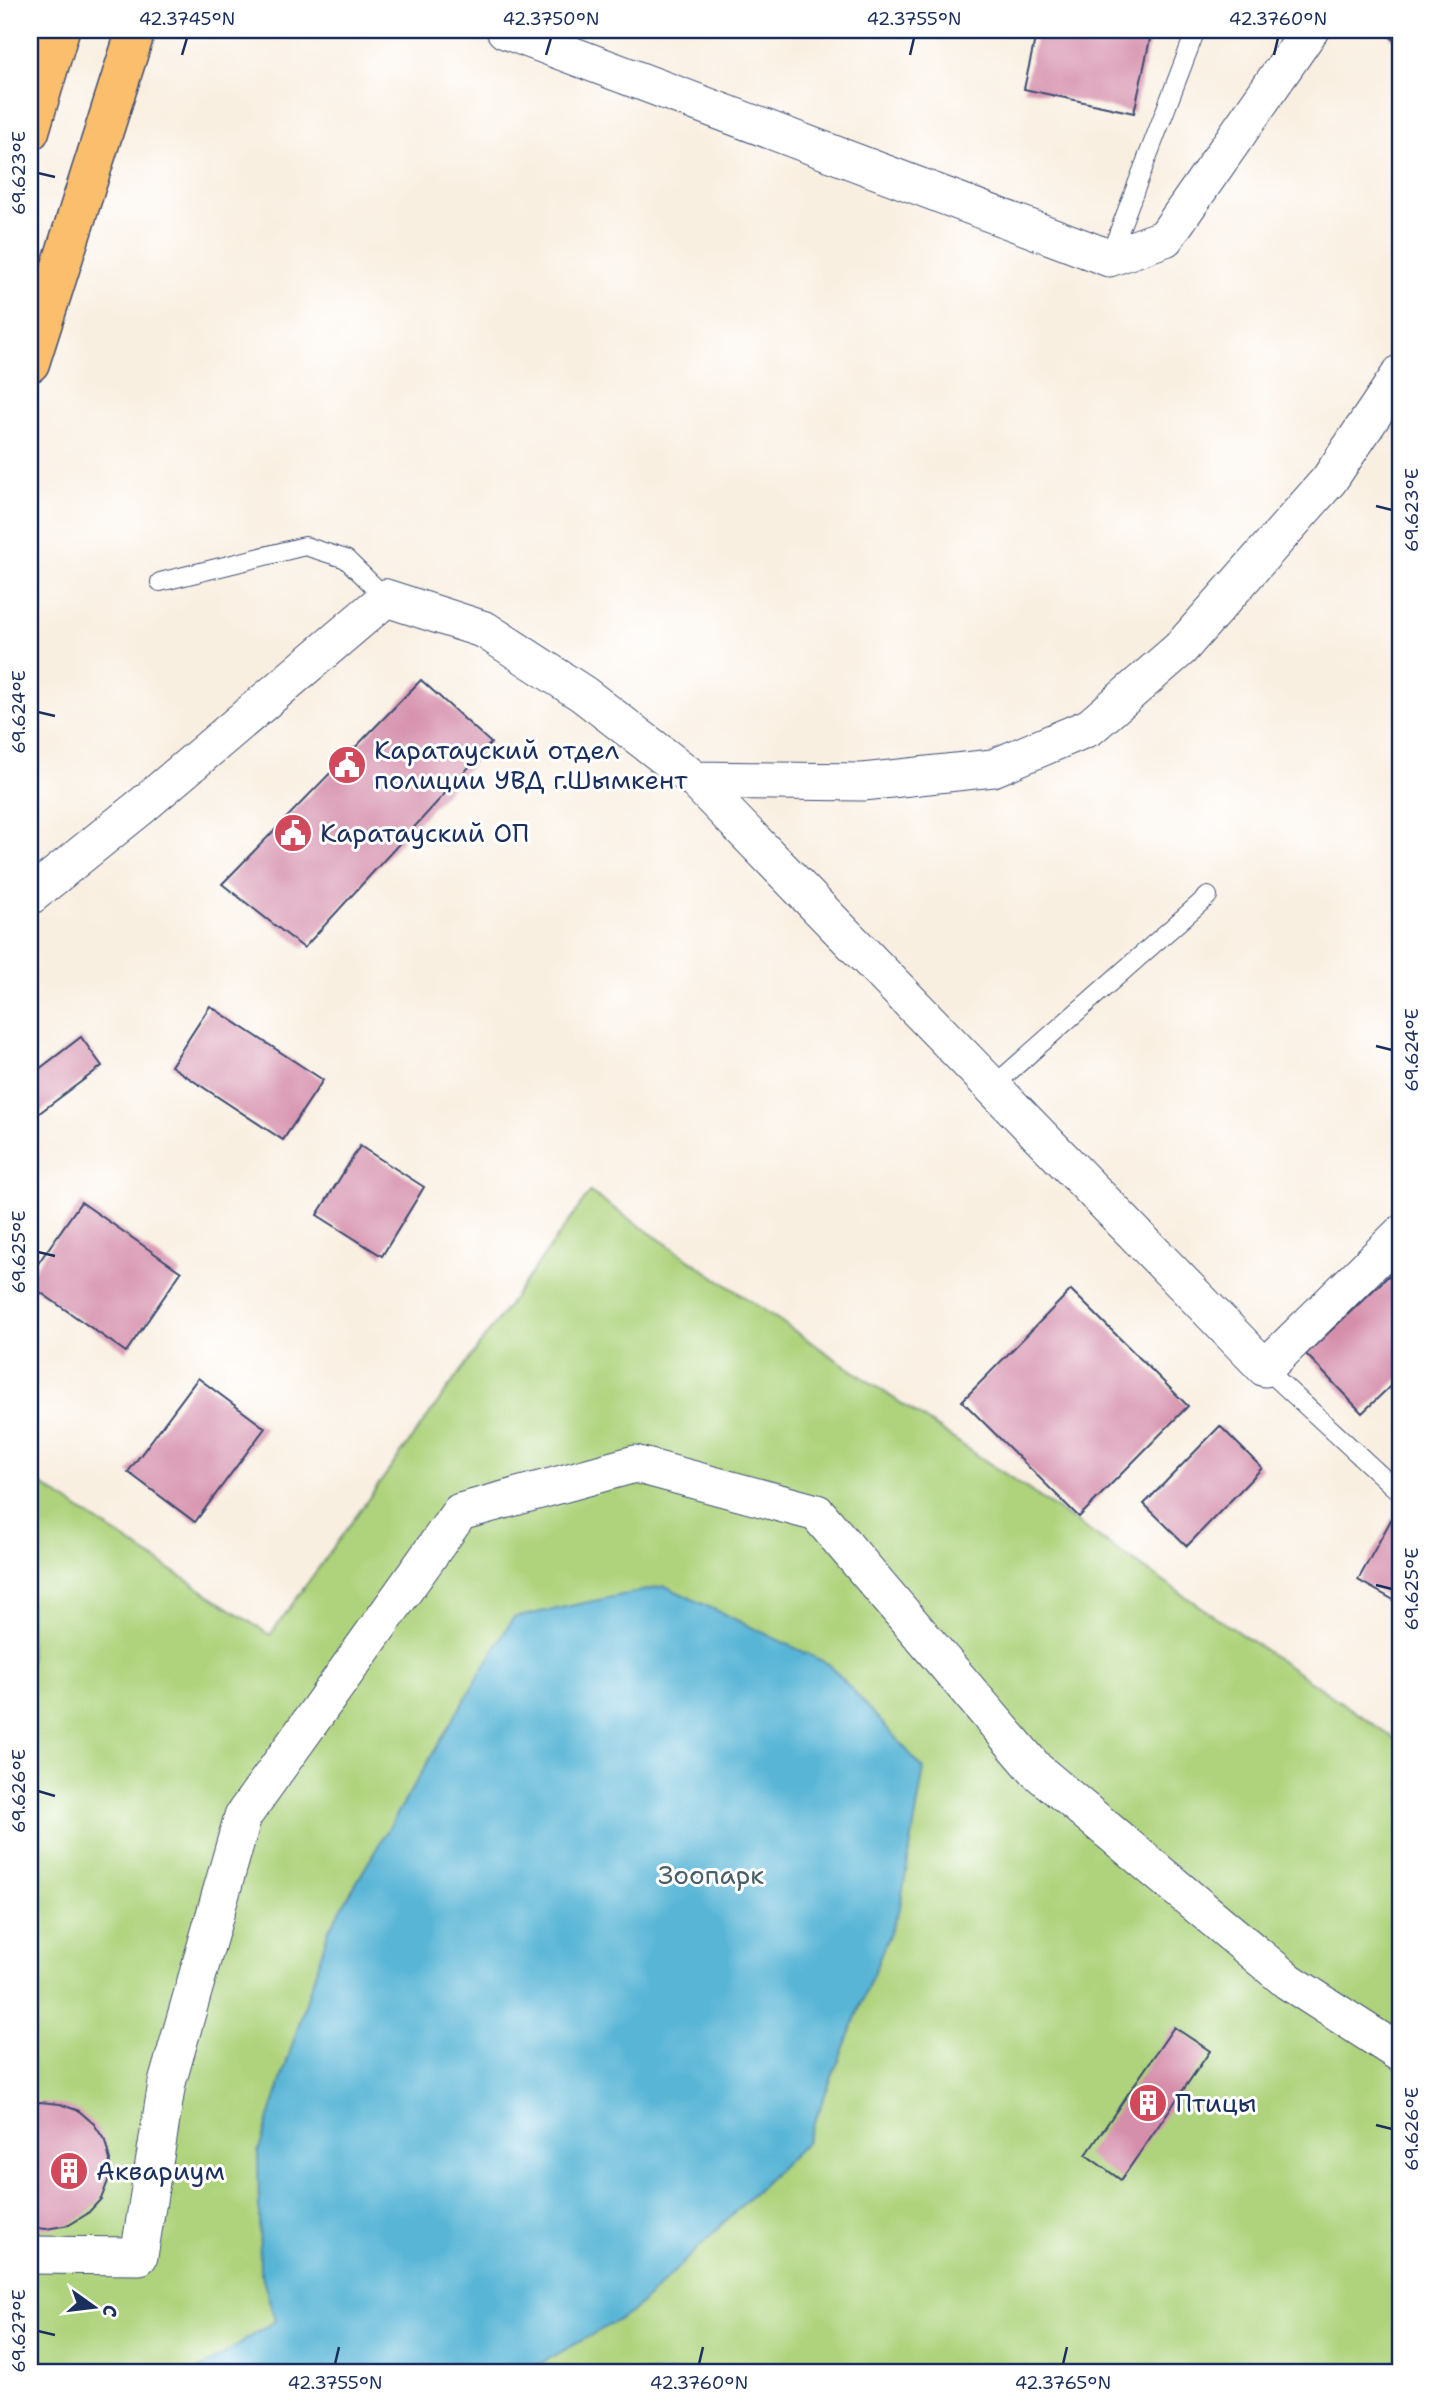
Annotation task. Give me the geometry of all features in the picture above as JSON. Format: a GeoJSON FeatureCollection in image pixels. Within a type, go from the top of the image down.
{"type":"FeatureCollection","features":[{"type":"Feature","properties":{"kind":"main road"},"geometry":{"type":"LineString","coordinates":[[30,131],[60,30]]}},
{"type":"Feature","properties":{"kind":"main road"},"geometry":{"type":"LineString","coordinates":[[30,363],[136,30]]}},
{"type":"Feature","properties":{"kind":"street"},"geometry":{"type":"LineString","coordinates":[[505,30],[1109,258],[1164,238],[1310,30]]}},
{"type":"Feature","properties":{"kind":"street"},"geometry":{"type":"LineString","coordinates":[[695,780],[863,782],[993,768],[1090,727],[1180,649],[1329,480],[1401,373]]}},
{"type":"Feature","properties":{"kind":"street"},"geometry":{"type":"LineString","coordinates":[[30,897],[154,796],[386,598],[485,630],[583,694],[695,780],[1265,1368],[1401,1234]]}},
{"type":"Feature","properties":{"kind":"street"},"geometry":{"type":"LineString","coordinates":[[30,2255],[139,2256],[167,2084],[243,1816],[460,1512],[635,1464],[817,1514],[1036,1770],[1288,1981],[1401,2054]]}},
{"type":"Feature","properties":{"kind":"lane"},"geometry":{"type":"LineString","coordinates":[[1109,258],[1196,30]]}},
{"type":"Feature","properties":{"kind":"lane"},"geometry":{"type":"LineString","coordinates":[[160,582],[305,546],[346,559],[386,598]]}},
{"type":"Feature","properties":{"kind":"lane"},"geometry":{"type":"LineString","coordinates":[[992,1087],[1208,896]]}},
{"type":"Feature","properties":{"kind":"lane"},"geometry":{"type":"LineString","coordinates":[[1265,1368],[1401,1494]]}},
{"type":"Feature","properties":{"kind":"green space","name":"Зоопарк"},"geometry":{"type":"Polygon","coordinates":[[[590,1192],[1401,1743],[1401,2372],[30,2372],[30,1477],[270,1635],[590,1192]]]}},
{"type":"Feature","properties":{"kind":"water"},"geometry":{"type":"Polygon","coordinates":[[[665,1586],[829,1664],[924,1769],[900,1907],[806,2142],[633,2312],[525,2372],[196,2372],[275,2321],[260,2269],[258,2153],[329,1929],[513,1618],[665,1586]]]}},
{"type":"Feature","properties":{"kind":"building"},"geometry":{"type":"Polygon","coordinates":[[[1037,30],[1152,30],[1134,113],[1024,89],[1037,30]]]}},
{"type":"Feature","properties":{"kind":"building"},"geometry":{"type":"Polygon","coordinates":[[[1385,30],[1401,30],[1401,48],[1385,30]]]}},
{"type":"Feature","properties":{"kind":"building"},"geometry":{"type":"Polygon","coordinates":[[[421,680],[491,743],[304,948],[222,884],[421,680]]]}},
{"type":"Feature","properties":{"kind":"building"},"geometry":{"type":"Polygon","coordinates":[[[210,1006],[323,1080],[283,1140],[171,1066],[210,1006]]]}},
{"type":"Feature","properties":{"kind":"building"},"geometry":{"type":"Polygon","coordinates":[[[81,1037],[102,1066],[30,1120],[30,1076],[81,1037]]]}},
{"type":"Feature","properties":{"kind":"building"},"geometry":{"type":"Polygon","coordinates":[[[360,1146],[424,1187],[382,1256],[317,1215],[360,1146]]]}},
{"type":"Feature","properties":{"kind":"building"},"geometry":{"type":"Polygon","coordinates":[[[81,1202],[181,1272],[126,1352],[30,1285],[30,1275],[81,1202]]]}},
{"type":"Feature","properties":{"kind":"building"},"geometry":{"type":"Polygon","coordinates":[[[1401,1264],[1401,1376],[1362,1413],[1306,1354],[1401,1264]]]}},
{"type":"Feature","properties":{"kind":"building"},"geometry":{"type":"Polygon","coordinates":[[[1071,1290],[1188,1406],[1079,1517],[962,1401],[1071,1290]]]}},
{"type":"Feature","properties":{"kind":"building"},"geometry":{"type":"Polygon","coordinates":[[[198,1378],[265,1428],[195,1522],[128,1472],[198,1378]]]}},
{"type":"Feature","properties":{"kind":"building"},"geometry":{"type":"Polygon","coordinates":[[[1220,1426],[1262,1468],[1187,1546],[1144,1504],[1220,1426]]]}},
{"type":"Feature","properties":{"kind":"building"},"geometry":{"type":"Polygon","coordinates":[[[1392,1518],[1401,1523],[1401,1604],[1358,1580],[1392,1518]]]}},
{"type":"Feature","properties":{"kind":"building","name":"Птицы"},"geometry":{"type":"Polygon","coordinates":[[[1174,2027],[1210,2051],[1121,2180],[1086,2155],[1174,2027]]]}},
{"type":"Feature","properties":{"kind":"building","name":"Аквариум"},"geometry":{"type":"Polygon","coordinates":[[[40,2102],[60,2104],[79,2111],[94,2124],[105,2141],[110,2160],[108,2181],[101,2199],[87,2214],[69,2225],[46,2229],[30,2227],[30,2105],[40,2102]]]}},
{"type":"Feature","properties":{"kind":"place","name":"Каратауский отдел полиции УВД г.Шымкент"},"geometry":{"type":"Point","coordinates":[347,765]}},
{"type":"Feature","properties":{"kind":"place","name":"Каратауский ОП"},"geometry":{"type":"Point","coordinates":[293,833]}},
{"type":"Feature","properties":{"kind":"place","name":"Птицы"},"geometry":{"type":"Point","coordinates":[1148,2103]}},
{"type":"Feature","properties":{"kind":"place","name":"Аквариум"},"geometry":{"type":"Point","coordinates":[69,2171]}}]}
